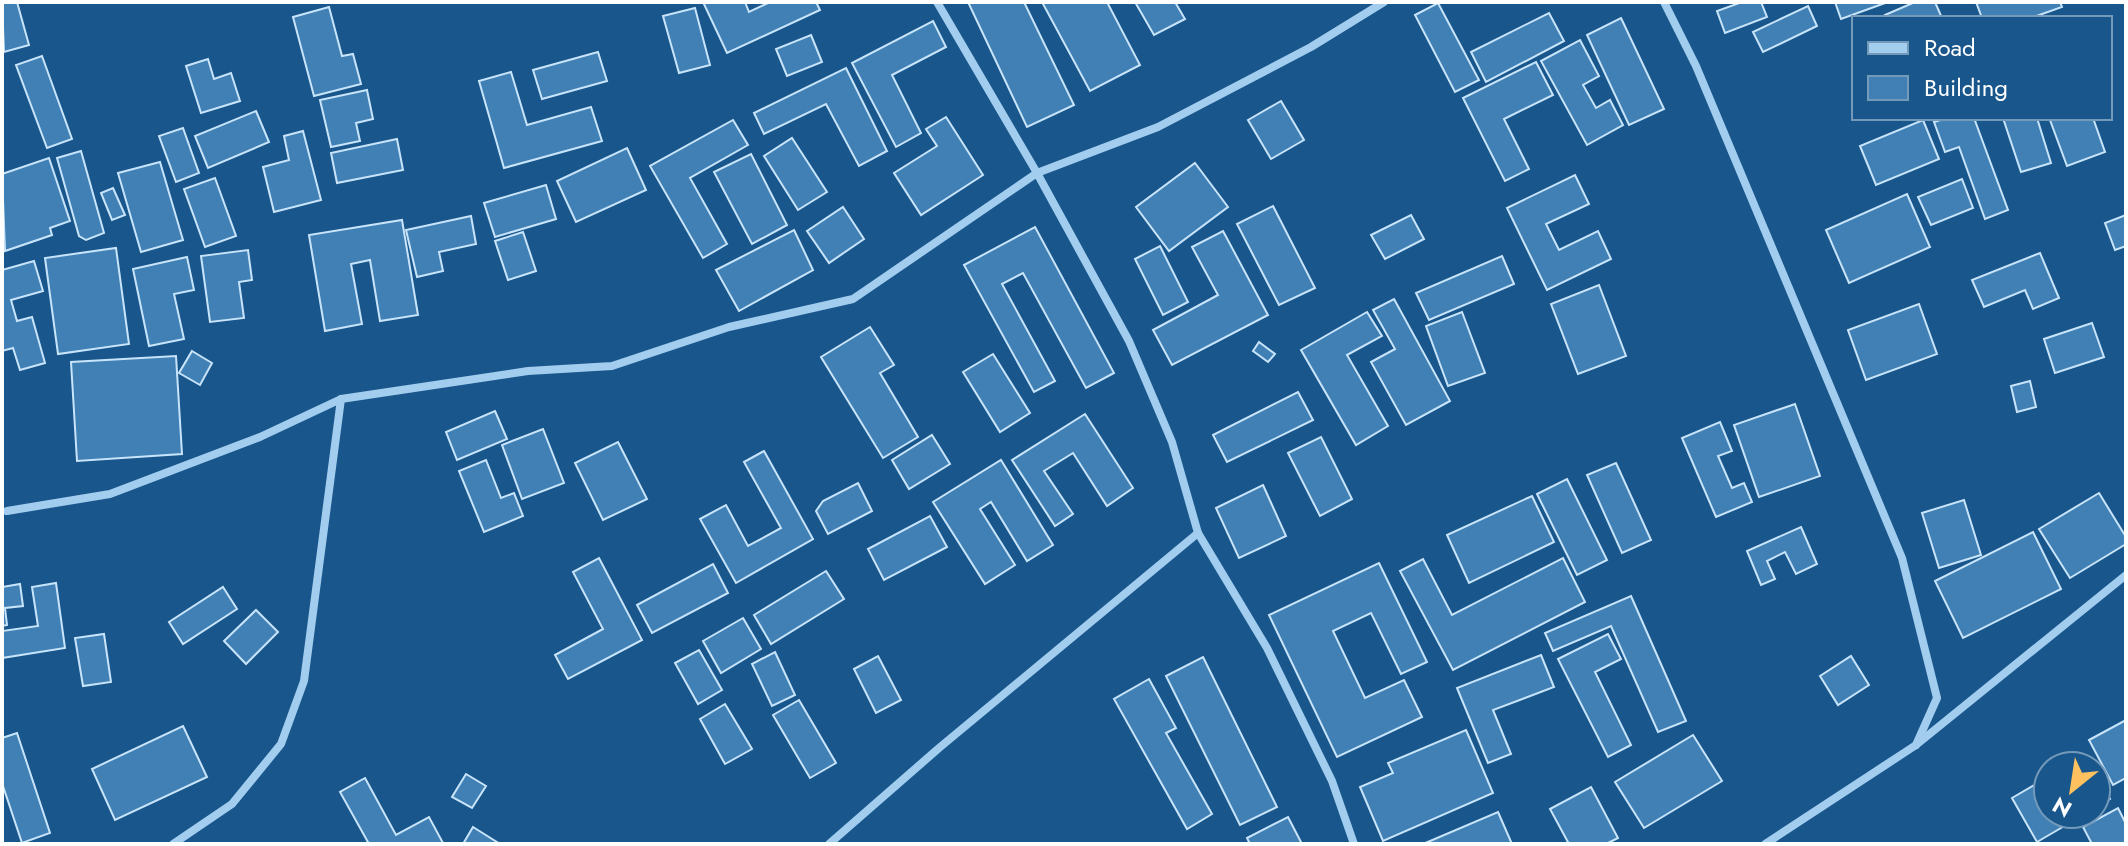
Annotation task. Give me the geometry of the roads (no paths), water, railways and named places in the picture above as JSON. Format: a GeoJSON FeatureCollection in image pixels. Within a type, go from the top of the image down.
{"type":"FeatureCollection","features":[{"type":"Feature","properties":{"kind":"street"},"geometry":{"type":"LineString","coordinates":[[937,2],[1037,173],[1129,341],[1172,442],[1198,533],[1267,648],[1332,781],[1354,844]]}},
{"type":"Feature","properties":{"kind":"street"},"geometry":{"type":"LineString","coordinates":[[4,509],[110,494],[260,437],[341,399],[528,371],[612,366],[729,327],[853,299],[1037,173],[1158,127],[1311,47],[1384,2]]}},
{"type":"Feature","properties":{"kind":"street"},"geometry":{"type":"LineString","coordinates":[[1664,2],[1702,80],[1902,558],[1937,698],[1916,745]]}},
{"type":"Feature","properties":{"kind":"street"},"geometry":{"type":"LineString","coordinates":[[173,844],[232,804],[281,744],[304,681],[341,399]]}},
{"type":"Feature","properties":{"kind":"street"},"geometry":{"type":"LineString","coordinates":[[829,844],[939,748],[1198,533]]}},
{"type":"Feature","properties":{"kind":"street"},"geometry":{"type":"LineString","coordinates":[[1765,844],[1916,745],[2122,578],[2126,589]]}}]}
